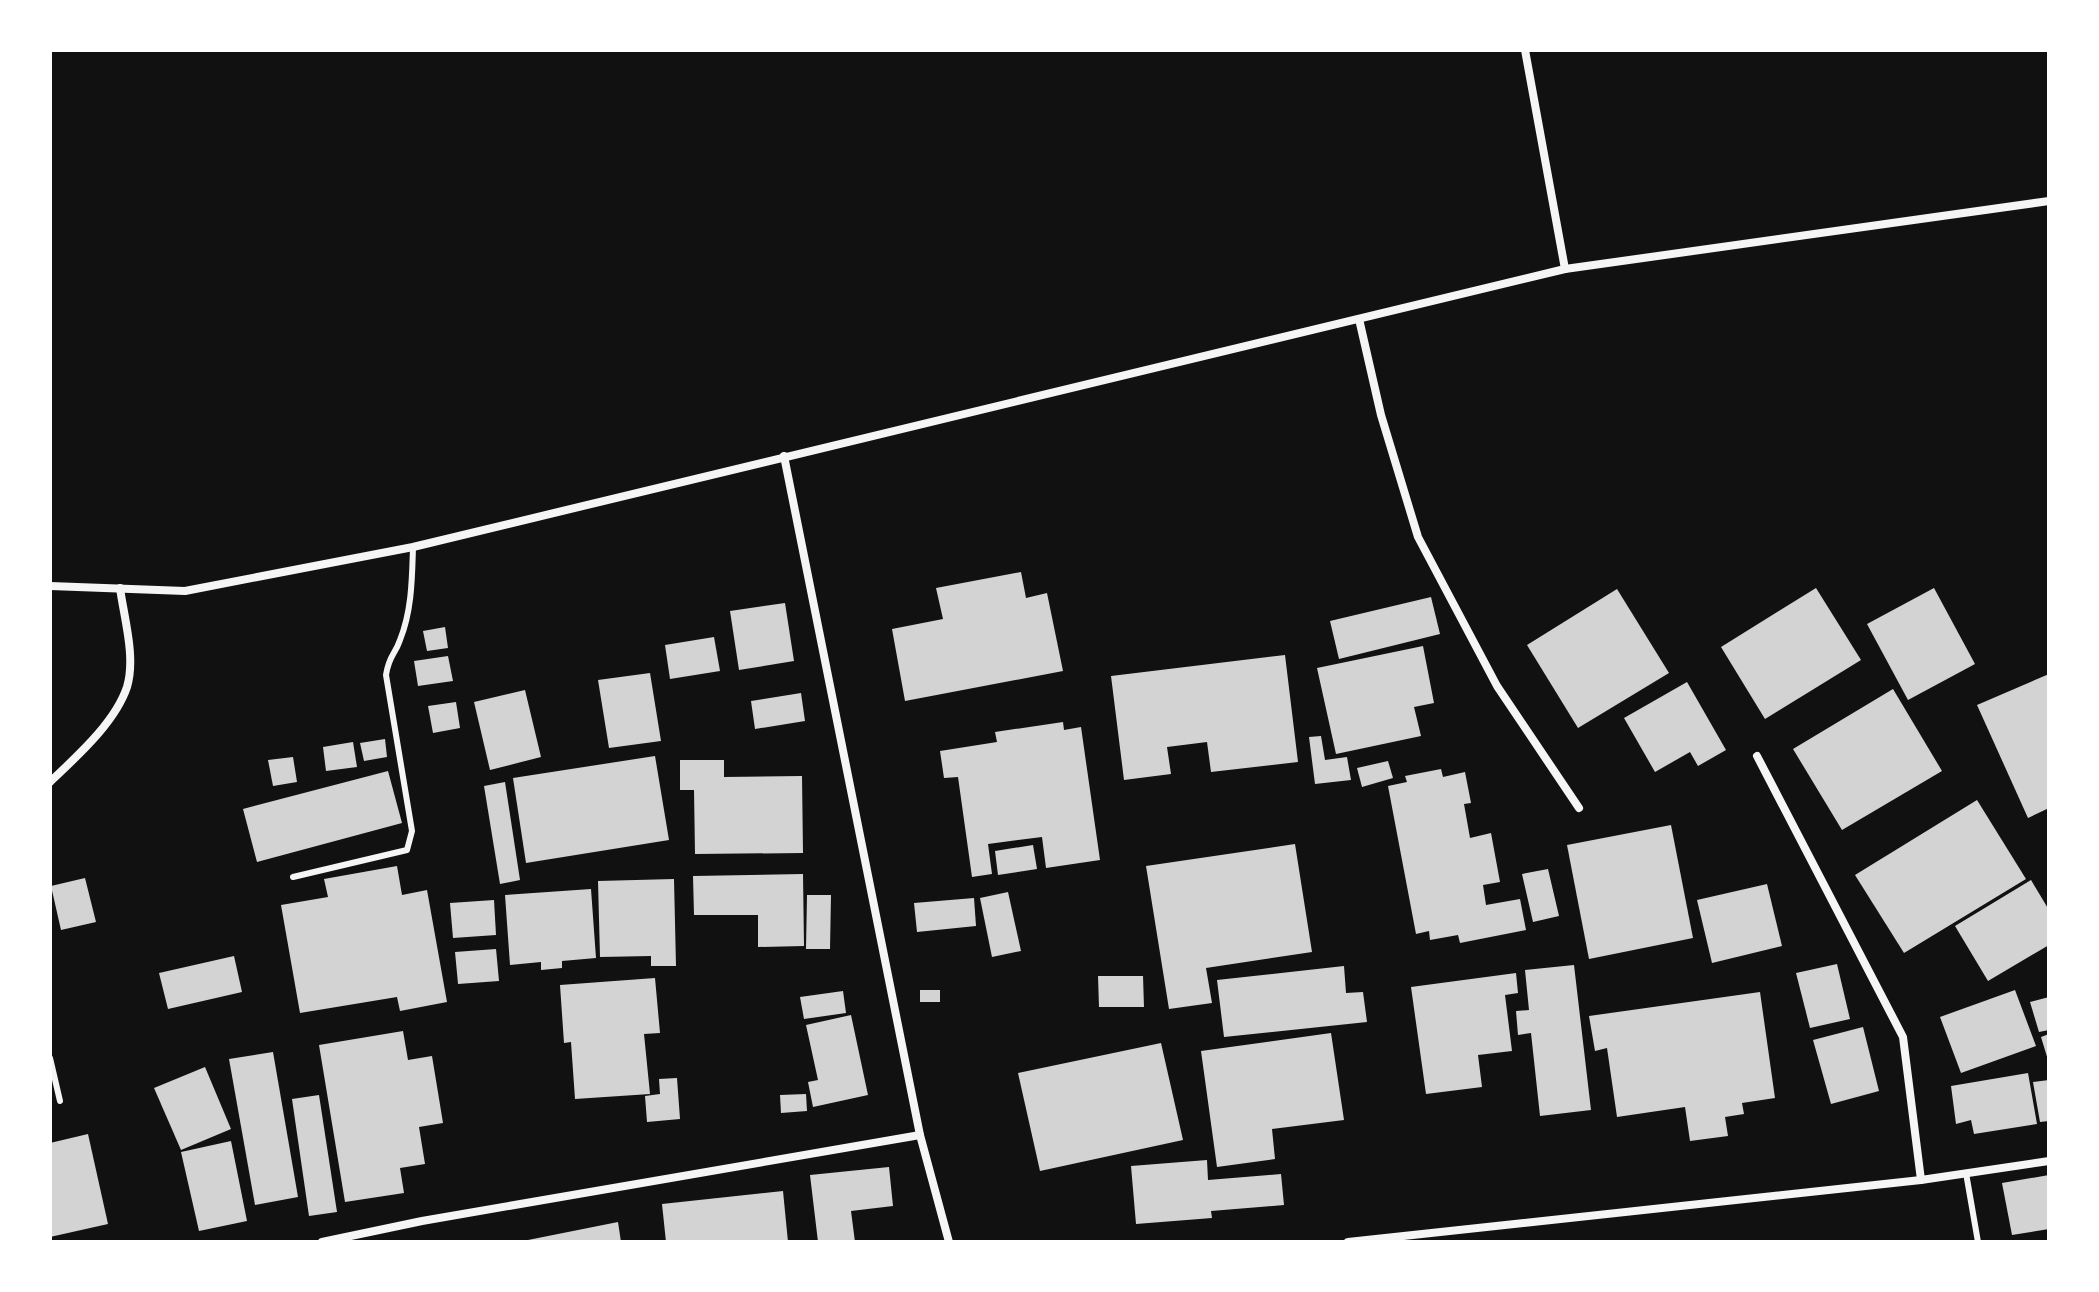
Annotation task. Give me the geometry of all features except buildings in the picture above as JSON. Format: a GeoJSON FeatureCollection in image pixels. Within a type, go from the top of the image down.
{"type":"FeatureCollection","features":[{"type":"Feature","properties":{"kind":"street"},"geometry":{"type":"LineString","coordinates":[[1525,50],[1565,269]]}},
{"type":"Feature","properties":{"kind":"street"},"geometry":{"type":"LineString","coordinates":[[50,586],[185,591],[413,547],[1565,269],[2049,201]]}},
{"type":"Feature","properties":{"kind":"street"},"geometry":{"type":"LineString","coordinates":[[1359,319],[1381,415],[1418,537],[1497,686],[1579,808]]}},
{"type":"Feature","properties":{"kind":"street"},"geometry":{"type":"LineString","coordinates":[[784,456],[920,1135],[949,1242]]}},
{"type":"Feature","properties":{"kind":"street"},"geometry":{"type":"LineString","coordinates":[[50,782],[89,745],[127,686],[129,658],[120,588]]}},
{"type":"Feature","properties":{"kind":"street"},"geometry":{"type":"LineString","coordinates":[[1757,756],[1903,1037],[1921,1180]]}},
{"type":"Feature","properties":{"kind":"street"},"geometry":{"type":"LineString","coordinates":[[322,1242],[422,1221],[920,1135]]}},
{"type":"Feature","properties":{"kind":"street"},"geometry":{"type":"LineString","coordinates":[[1348,1242],[1921,1180],[2049,1161]]}},
{"type":"Feature","properties":{"kind":"lane"},"geometry":{"type":"LineString","coordinates":[[293,877],[407,850],[411,842],[412,831],[386,675],[389,658],[400,643],[412,595],[413,547]]}},
{"type":"Feature","properties":{"kind":"lane"},"geometry":{"type":"LineString","coordinates":[[50,1058],[60,1101]]}},
{"type":"Feature","properties":{"kind":"lane"},"geometry":{"type":"LineString","coordinates":[[1966,1173],[1978,1242]]}}]}
